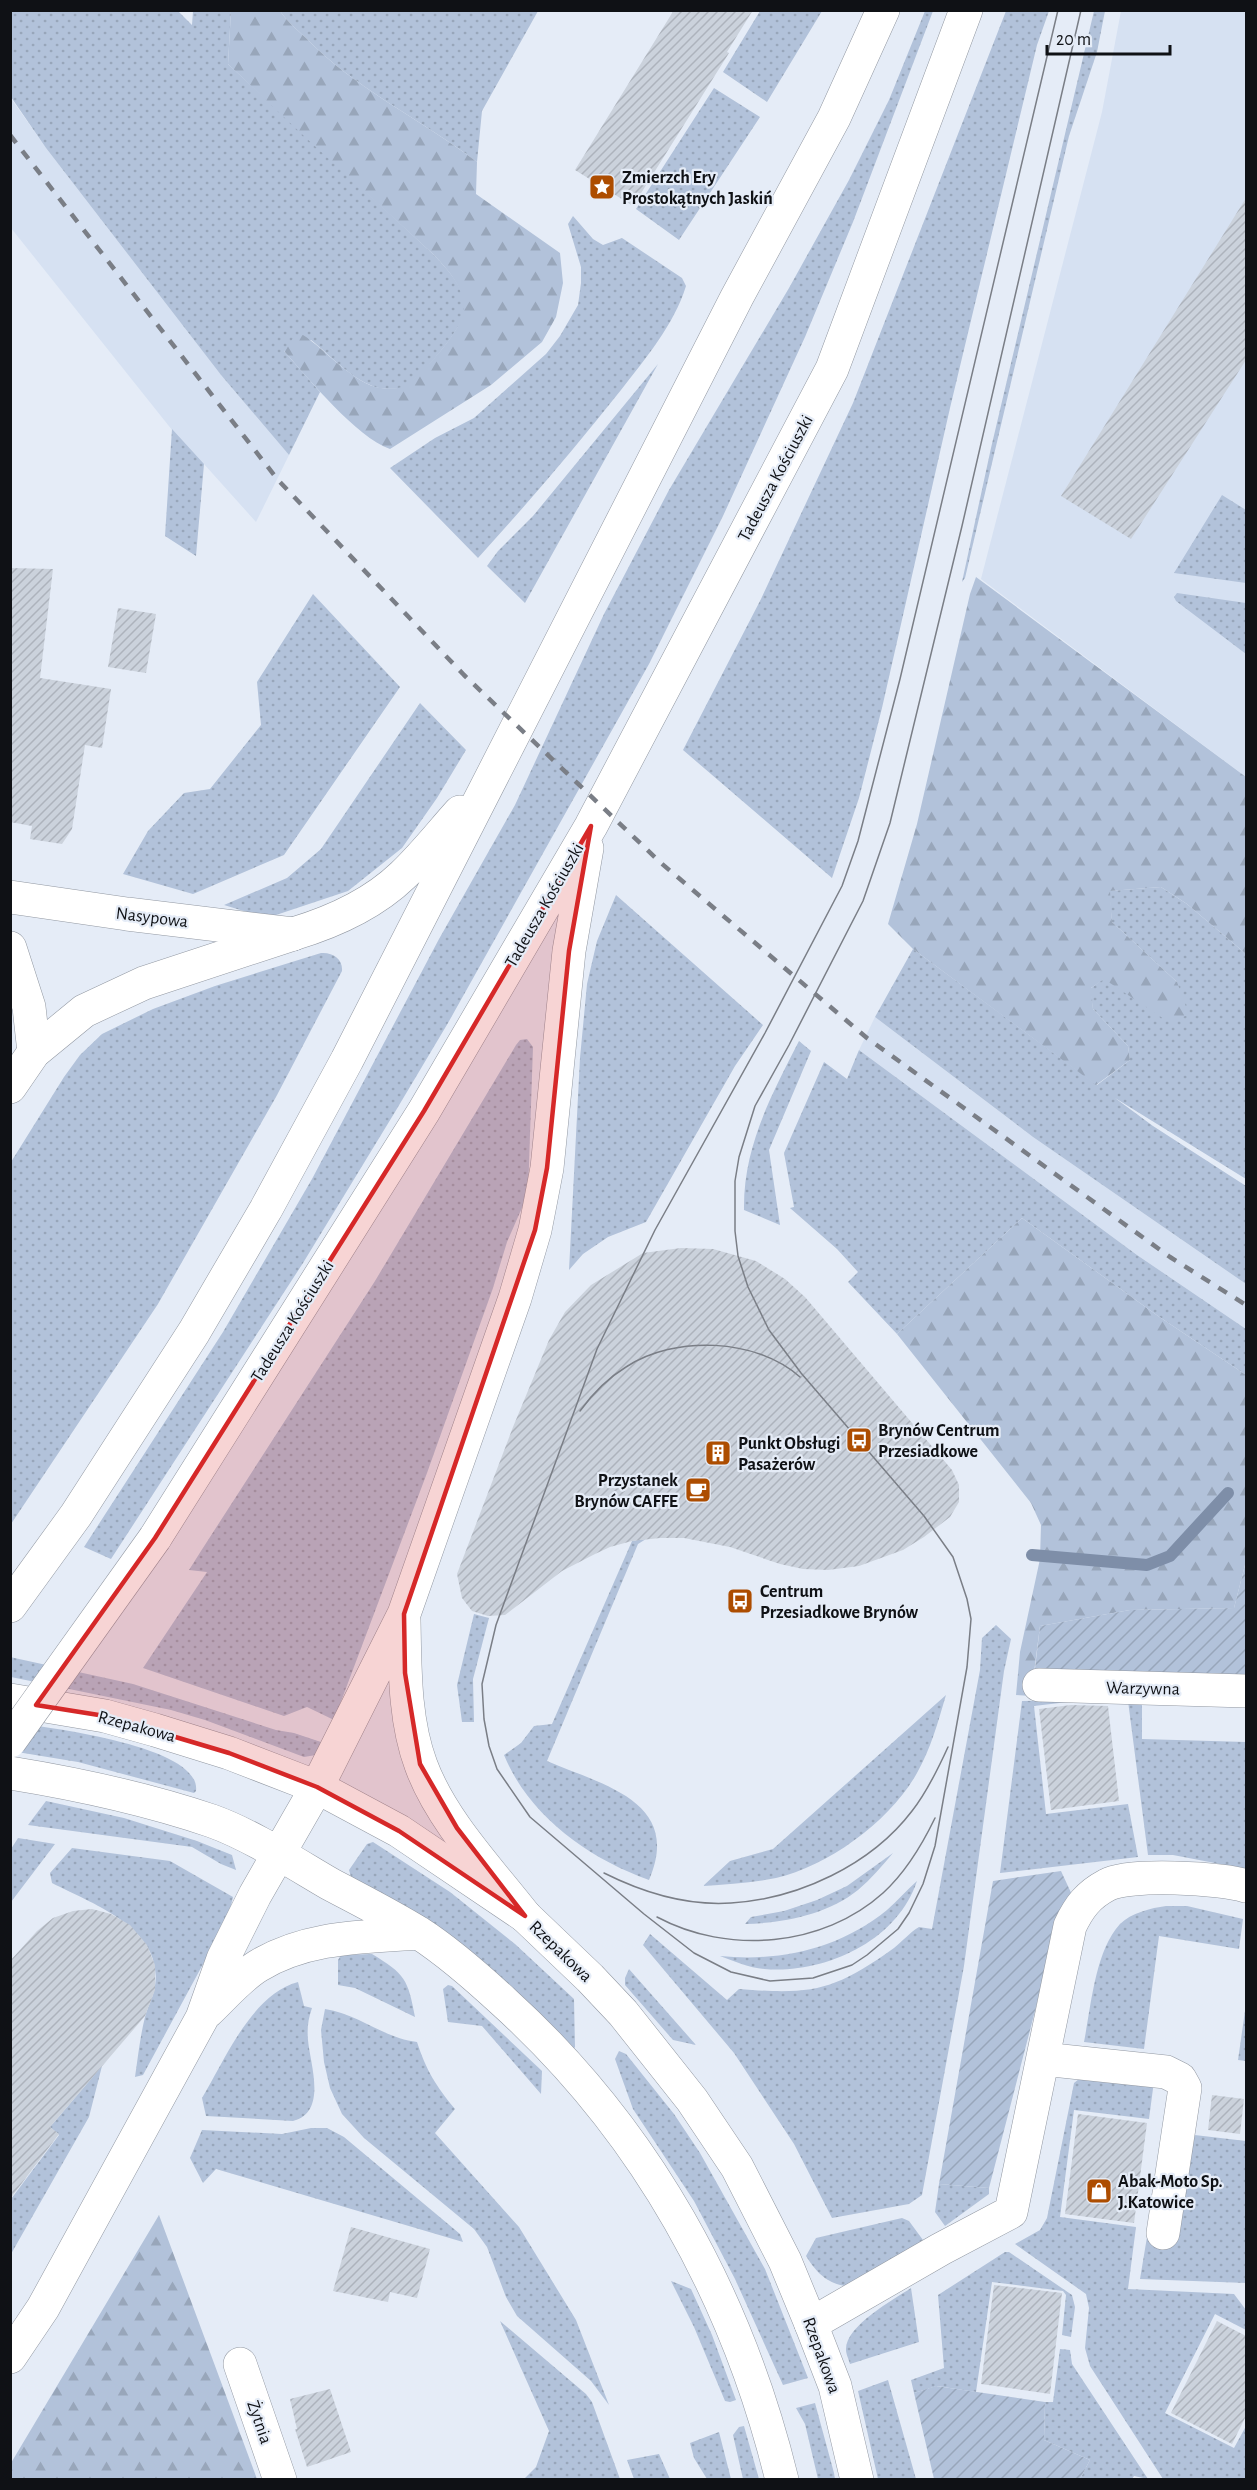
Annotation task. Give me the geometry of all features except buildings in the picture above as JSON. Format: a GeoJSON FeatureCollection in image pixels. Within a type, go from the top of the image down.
{"type":"FeatureCollection","features":[{"type":"Feature","properties":{"kind":"main road"},"geometry":{"type":"LineString","coordinates":[[10,1606],[76,1515],[194,1332],[266,1209],[347,1060],[737,297],[834,118],[883,10]]}},
{"type":"Feature","properties":{"kind":"main road","name":"Tadeusza Kościuszki"},"geometry":{"type":"LineString","coordinates":[[10,1741],[155,1538],[423,1111],[591,826],[832,369],[966,10]]}},
{"type":"Feature","properties":{"kind":"main road"},"geometry":{"type":"LineString","coordinates":[[10,1087],[34,1052],[84,1011],[144,982],[323,925],[375,897],[401,877],[489,779]]}},
{"type":"Feature","properties":{"kind":"main road"},"geometry":{"type":"LineString","coordinates":[[10,2357],[43,2308],[202,2018],[223,1959],[317,1787],[404,1614],[515,1298],[535,1230],[547,1168],[569,951],[591,826]]}},
{"type":"Feature","properties":{"kind":"main road","name":"Nasypowa"},"geometry":{"type":"LineString","coordinates":[[10,897],[293,934]]}},
{"type":"Feature","properties":{"kind":"main road"},"geometry":{"type":"LineString","coordinates":[[10,948],[29,1007],[34,1052]]}},
{"type":"Feature","properties":{"kind":"main road"},"geometry":{"type":"LineString","coordinates":[[404,1614],[406,1685],[410,1720],[420,1764],[432,1791],[457,1828],[525,1916]]}},
{"type":"Feature","properties":{"kind":"main road","name":"Warzywna"},"geometry":{"type":"LineString","coordinates":[[1039,1685],[1246,1691]]}},
{"type":"Feature","properties":{"kind":"main road","name":"Rzepakowa"},"geometry":{"type":"LineString","coordinates":[[10,1700],[105,1716],[229,1753],[317,1787],[399,1832],[525,1916],[623,2013],[692,2100],[742,2178],[785,2261],[835,2386],[857,2480]]}},
{"type":"Feature","properties":{"kind":"main road"},"geometry":{"type":"LineString","coordinates":[[10,1773],[85,1787],[213,1822],[419,1933],[472,1972],[535,2030],[605,2111],[654,2177],[708,2273],[734,2327],[765,2415],[782,2480]]}},
{"type":"Feature","properties":{"kind":"main road"},"geometry":{"type":"LineString","coordinates":[[811,2324],[941,2249],[1011,2212],[1070,1926],[1082,1903],[1109,1883],[1161,1877],[1233,1882],[1246,1886]]}},
{"type":"Feature","properties":{"kind":"main road"},"geometry":{"type":"LineString","coordinates":[[202,2018],[256,1967],[288,1950],[320,1941],[419,1933]]}},
{"type":"Feature","properties":{"kind":"main road"},"geometry":{"type":"LineString","coordinates":[[1043,2059],[1166,2072],[1180,2079],[1185,2088],[1163,2233]]}},
{"type":"Feature","properties":{"kind":"main road","name":"Żytnia"},"geometry":{"type":"LineString","coordinates":[[240,2364],[280,2480]]}},
{"type":"Feature","properties":{"kind":"highlighted area"},"geometry":{"type":"Polygon","coordinates":[[[591,826],[569,951],[547,1168],[535,1230],[404,1614],[405,1673],[420,1764],[457,1828],[525,1916],[399,1831],[317,1787],[229,1753],[105,1716],[36,1705],[155,1538],[424,1111],[591,826]]]}},
{"type":"Feature","properties":{"kind":"shaded area"},"geometry":{"type":"Polygon","coordinates":[[[1121,11],[1246,11],[1246,777],[981,579],[1102,112],[1121,11]]]}},
{"type":"Feature","properties":{"kind":"shaded area"},"geometry":{"type":"Polygon","coordinates":[[[10,97],[46,148],[221,375],[289,455],[256,522],[204,464],[196,460],[11,228],[10,97]]]}},
{"type":"Feature","properties":{"kind":"shaded area"},"geometry":{"type":"Polygon","coordinates":[[[875,1017],[1033,1137],[1246,1284],[1246,1329],[1137,1255],[859,1050],[875,1017]]]}},
{"type":"Feature","properties":{"kind":"green space"},"geometry":{"type":"Polygon","coordinates":[[[10,11],[178,11],[192,25],[193,11],[231,11],[228,64],[434,255],[459,286],[465,310],[463,318],[449,340],[419,376],[409,384],[397,389],[379,388],[361,380],[343,368],[311,340],[284,351],[320,392],[289,455],[221,375],[46,148],[11,97],[10,11]]]}},
{"type":"Feature","properties":{"kind":"green space"},"geometry":{"type":"Polygon","coordinates":[[[231,11],[280,11],[324,56],[367,88],[477,162],[476,194],[560,253],[563,283],[556,317],[542,342],[491,385],[390,449],[363,433],[348,420],[284,351],[294,337],[303,335],[340,366],[361,380],[381,388],[402,387],[430,363],[457,328],[464,309],[461,293],[450,273],[434,255],[228,64],[231,11]]]}},
{"type":"Feature","properties":{"kind":"green space"},"geometry":{"type":"Polygon","coordinates":[[[280,11],[538,11],[482,111],[477,162],[367,88],[324,56],[280,11]]]}},
{"type":"Feature","properties":{"kind":"green space"},"geometry":{"type":"Polygon","coordinates":[[[760,11],[822,11],[767,102],[723,72],[760,11]]]}},
{"type":"Feature","properties":{"kind":"green space"},"geometry":{"type":"Polygon","coordinates":[[[925,11],[933,11],[853,222],[805,337],[723,516],[649,664],[448,1023],[303,1263],[111,1559],[84,1547],[223,1332],[312,1179],[439,939],[515,805],[604,614],[669,490],[789,288],[849,180],[889,100],[925,11]]]}},
{"type":"Feature","properties":{"kind":"green space"},"geometry":{"type":"Polygon","coordinates":[[[1006,11],[1049,11],[1037,45],[950,408],[882,708],[859,798],[832,878],[683,750],[761,599],[853,403],[1006,11]]]}},
{"type":"Feature","properties":{"kind":"green space"},"geometry":{"type":"Polygon","coordinates":[[[1094,11],[1105,11],[1097,52],[1069,136],[965,578],[962,582],[991,448],[1094,11]]]}},
{"type":"Feature","properties":{"kind":"green space"},"geometry":{"type":"Polygon","coordinates":[[[714,88],[760,117],[679,240],[636,209],[714,88]]]}},
{"type":"Feature","properties":{"kind":"green space"},"geometry":{"type":"Polygon","coordinates":[[[573,216],[593,239],[603,245],[622,238],[682,278],[686,286],[666,328],[640,366],[569,454],[478,558],[390,468],[435,438],[474,418],[546,354],[560,336],[578,305],[581,283],[581,267],[568,224],[573,216]]]}},
{"type":"Feature","properties":{"kind":"green space"},"geometry":{"type":"Polygon","coordinates":[[[658,364],[525,603],[487,566],[498,551],[533,516],[658,364]]]}},
{"type":"Feature","properties":{"kind":"green space"},"geometry":{"type":"Polygon","coordinates":[[[172,429],[204,464],[196,556],[165,536],[172,429]]]}},
{"type":"Feature","properties":{"kind":"green space"},"geometry":{"type":"Polygon","coordinates":[[[1222,495],[1246,510],[1246,583],[1174,573],[1222,495]]]}},
{"type":"Feature","properties":{"kind":"green space"},"geometry":{"type":"Polygon","coordinates":[[[976,577],[1246,777],[1246,954],[1187,904],[1161,887],[1110,891],[1112,922],[1177,982],[1189,1015],[1167,1021],[1104,979],[1091,988],[1093,1009],[1128,1046],[1130,1060],[1096,1085],[913,949],[888,924],[917,824],[970,594],[976,577]]]}},
{"type":"Feature","properties":{"kind":"green space"},"geometry":{"type":"Polygon","coordinates":[[[1177,593],[1246,603],[1246,654],[1176,601],[1174,597],[1177,593]]]}},
{"type":"Feature","properties":{"kind":"green space"},"geometry":{"type":"Polygon","coordinates":[[[313,594],[400,687],[284,855],[193,894],[123,874],[148,831],[184,793],[210,789],[261,725],[257,682],[313,594]]]}},
{"type":"Feature","properties":{"kind":"green space"},"geometry":{"type":"Polygon","coordinates":[[[420,703],[466,750],[437,798],[402,848],[348,891],[267,918],[224,905],[287,878],[321,849],[420,703]]]}},
{"type":"Feature","properties":{"kind":"green space"},"geometry":{"type":"Polygon","coordinates":[[[1161,887],[1187,904],[1246,954],[1246,1179],[1115,1098],[1153,1126],[1246,1186],[1246,1284],[1033,1137],[875,1017],[913,949],[1097,1085],[1130,1060],[1128,1046],[1093,1009],[1090,989],[1104,978],[1120,988],[1177,982],[1112,922],[1109,891],[1161,887]]]}},
{"type":"Feature","properties":{"kind":"green space"},"geometry":{"type":"Polygon","coordinates":[[[616,895],[763,1025],[735,1066],[646,1222],[608,1237],[583,1254],[569,1270],[580,1058],[587,984],[597,941],[616,895]]]}},
{"type":"Feature","properties":{"kind":"green space"},"geometry":{"type":"Polygon","coordinates":[[[321,953],[336,957],[341,963],[342,971],[276,1097],[158,1304],[11,1524],[11,1162],[64,1077],[80,1055],[102,1034],[153,1009],[215,986],[321,953]]]}},
{"type":"Feature","properties":{"kind":"green space"},"geometry":{"type":"Polygon","coordinates":[[[527,1039],[533,1047],[528,1194],[507,1242],[493,1288],[427,1473],[334,1720],[307,1707],[284,1716],[143,1668],[207,1572],[189,1570],[375,1281],[516,1045],[520,1040],[527,1039]]]}},
{"type":"Feature","properties":{"kind":"green space"},"geometry":{"type":"Polygon","coordinates":[[[799,1041],[811,1051],[769,1150],[780,1225],[744,1210],[745,1187],[748,1165],[761,1122],[799,1041]]]}},
{"type":"Feature","properties":{"kind":"green space"},"geometry":{"type":"Polygon","coordinates":[[[859,1050],[1137,1255],[1246,1329],[1246,1375],[1158,1316],[1022,1218],[897,1334],[848,1282],[858,1272],[837,1249],[790,1208],[794,1207],[784,1153],[824,1062],[847,1079],[859,1050]]]}},
{"type":"Feature","properties":{"kind":"green space"},"geometry":{"type":"Polygon","coordinates":[[[1022,1218],[1158,1316],[1246,1375],[1246,1561],[1234,1608],[1130,1610],[1040,1626],[1031,1696],[1016,1695],[1020,1652],[1040,1559],[1041,1525],[1031,1503],[897,1334],[1022,1218]]]}},
{"type":"Feature","properties":{"kind":"green space"},"geometry":{"type":"Polygon","coordinates":[[[646,1539],[638,1544],[547,1761],[612,1788],[631,1800],[646,1814],[655,1831],[657,1853],[649,1880],[604,1860],[563,1832],[529,1797],[515,1777],[504,1755],[521,1743],[534,1726],[552,1724],[632,1541],[646,1539]]]}},
{"type":"Feature","properties":{"kind":"green space"},"geometry":{"type":"Polygon","coordinates":[[[1246,1561],[1246,1683],[1034,1677],[1040,1626],[1130,1610],[1234,1608],[1246,1561]]]}},
{"type":"Feature","properties":{"kind":"green space"},"geometry":{"type":"Polygon","coordinates":[[[474,1614],[489,1618],[473,1679],[474,1722],[462,1722],[457,1685],[474,1614]]]}},
{"type":"Feature","properties":{"kind":"green space"},"geometry":{"type":"Polygon","coordinates":[[[996,1625],[1011,1639],[1004,1671],[964,1966],[922,2195],[909,2204],[832,2218],[794,2144],[734,2053],[643,1945],[650,1934],[727,2000],[739,1989],[786,1991],[821,1987],[855,1973],[873,1962],[919,1927],[932,1929],[980,1670],[982,1638],[996,1625]]]}},
{"type":"Feature","properties":{"kind":"green space"},"geometry":{"type":"Polygon","coordinates":[[[10,1657],[133,1684],[324,1743],[316,1755],[304,1757],[205,1720],[171,1710],[11,1677],[10,1657]]]}},
{"type":"Feature","properties":{"kind":"green space"},"geometry":{"type":"Polygon","coordinates":[[[946,1695],[922,1764],[906,1791],[875,1824],[857,1839],[817,1863],[796,1872],[758,1881],[703,1886],[730,1861],[773,1849],[946,1695]]]}},
{"type":"Feature","properties":{"kind":"green space"},"geometry":{"type":"Polygon","coordinates":[[[1085,1700],[1034,1706],[1046,1814],[1128,1804],[1138,1857],[1000,1873],[1022,1701],[1085,1700]]]}},
{"type":"Feature","properties":{"kind":"green space"},"geometry":{"type":"Polygon","coordinates":[[[1128,1701],[1142,1701],[1142,1739],[1246,1742],[1246,1869],[1173,1855],[1148,1855],[1128,1701]]]}},
{"type":"Feature","properties":{"kind":"green space"},"geometry":{"type":"Polygon","coordinates":[[[10,1722],[85,1734],[148,1750],[174,1762],[191,1775],[196,1791],[194,1793],[78,1762],[11,1751],[10,1722]]]}},
{"type":"Feature","properties":{"kind":"green space"},"geometry":{"type":"Polygon","coordinates":[[[46,1801],[124,1818],[197,1841],[232,1855],[236,1870],[192,1847],[28,1825],[46,1801]]]}},
{"type":"Feature","properties":{"kind":"green space"},"geometry":{"type":"Polygon","coordinates":[[[18,1838],[55,1844],[11,1902],[11,1849],[18,1838]]]}},
{"type":"Feature","properties":{"kind":"green space"},"geometry":{"type":"Polygon","coordinates":[[[373,1842],[450,1892],[515,1944],[574,1999],[575,2047],[573,2050],[351,1877],[349,1870],[367,1844],[373,1842]]]}},
{"type":"Feature","properties":{"kind":"green space"},"geometry":{"type":"Polygon","coordinates":[[[72,1848],[170,1861],[233,1897],[228,1918],[143,2075],[135,2077],[143,2024],[154,1991],[155,1970],[150,1951],[139,1936],[124,1922],[52,1883],[50,1873],[72,1848]]]}},
{"type":"Feature","properties":{"kind":"green space"},"geometry":{"type":"Polygon","coordinates":[[[893,1853],[858,1890],[833,1906],[804,1916],[774,1922],[745,1924],[751,1917],[784,1911],[817,1900],[847,1886],[893,1853]]]}},
{"type":"Feature","properties":{"kind":"green space"},"geometry":{"type":"Polygon","coordinates":[[[1061,1871],[1073,1897],[1055,1934],[989,2188],[939,2184],[993,1881],[1061,1871]]]}},
{"type":"Feature","properties":{"kind":"green space"},"geometry":{"type":"Polygon","coordinates":[[[917,1881],[907,1902],[893,1921],[876,1937],[856,1950],[834,1959],[810,1966],[764,1969],[747,1966],[720,1956],[765,1957],[808,1950],[829,1943],[869,1923],[887,1910],[917,1881]]]}},
{"type":"Feature","properties":{"kind":"green space"},"geometry":{"type":"Polygon","coordinates":[[[1166,1906],[1187,1906],[1243,1919],[1239,1949],[1159,1936],[1144,2049],[1084,2042],[1099,1964],[1112,1935],[1120,1924],[1135,1914],[1166,1906]]]}},
{"type":"Feature","properties":{"kind":"green space"},"geometry":{"type":"Polygon","coordinates":[[[372,1954],[392,1967],[403,1979],[410,1994],[415,2017],[355,1988],[338,1985],[338,1960],[341,1955],[372,1954]]]}},
{"type":"Feature","properties":{"kind":"green space"},"geometry":{"type":"Polygon","coordinates":[[[629,1969],[696,2045],[673,2040],[625,1985],[629,1969]]]}},
{"type":"Feature","properties":{"kind":"green space"},"geometry":{"type":"Polygon","coordinates":[[[298,1982],[304,2006],[312,2008],[308,2040],[314,2098],[310,2108],[304,2116],[293,2121],[206,2116],[202,2098],[241,2031],[266,2000],[281,1989],[298,1982]]]}},
{"type":"Feature","properties":{"kind":"green space"},"geometry":{"type":"Polygon","coordinates":[[[448,1985],[452,1986],[542,2071],[541,2094],[482,2026],[448,2022],[443,1989],[448,1985]]]}},
{"type":"Feature","properties":{"kind":"green space"},"geometry":{"type":"Polygon","coordinates":[[[1246,2004],[1246,2061],[1238,2060],[1246,2004]]]}},
{"type":"Feature","properties":{"kind":"green space"},"geometry":{"type":"Polygon","coordinates":[[[325,2009],[349,2016],[393,2036],[417,2042],[432,2077],[455,2109],[435,2133],[519,2227],[576,2320],[609,2405],[591,2381],[517,2316],[506,2297],[487,2247],[474,2229],[364,2138],[342,2114],[330,2088],[324,2062],[321,2030],[325,2009]]]}},
{"type":"Feature","properties":{"kind":"green space"},"geometry":{"type":"Polygon","coordinates":[[[619,2051],[626,2054],[674,2114],[700,2153],[765,2269],[808,2378],[783,2385],[735,2279],[694,2201],[633,2109],[615,2059],[619,2051]]]}},
{"type":"Feature","properties":{"kind":"green space"},"geometry":{"type":"Polygon","coordinates":[[[102,2066],[89,2117],[11,2254],[11,2199],[59,2135],[50,2127],[102,2066]]]}},
{"type":"Feature","properties":{"kind":"green space"},"geometry":{"type":"Polygon","coordinates":[[[1079,2079],[1154,2081],[1149,2119],[1074,2110],[1060,2217],[1136,2227],[1128,2289],[1234,2294],[1246,2310],[1246,2330],[1215,2314],[1165,2413],[1234,2448],[1246,2426],[1246,2479],[1163,2479],[1090,2366],[1085,2348],[1089,2308],[1086,2294],[1015,2244],[1040,2230],[1047,2218],[1074,2083],[1079,2079]]]}},
{"type":"Feature","properties":{"kind":"green space"},"geometry":{"type":"Polygon","coordinates":[[[311,2128],[327,2128],[344,2137],[460,2234],[463,2242],[216,2169],[203,2183],[190,2158],[202,2130],[282,2134],[311,2128]]]}},
{"type":"Feature","properties":{"kind":"green space"},"geometry":{"type":"Polygon","coordinates":[[[1186,2134],[1246,2141],[1246,2283],[1140,2279],[1147,2237],[1170,2239],[1186,2134]]]}},
{"type":"Feature","properties":{"kind":"green space"},"geometry":{"type":"Polygon","coordinates":[[[939,2184],[989,2188],[989,2194],[945,2226],[935,2212],[939,2184]]]}},
{"type":"Feature","properties":{"kind":"green space"},"geometry":{"type":"Polygon","coordinates":[[[159,2215],[257,2479],[11,2479],[11,2463],[159,2215]]]}},
{"type":"Feature","properties":{"kind":"green space"},"geometry":{"type":"Polygon","coordinates":[[[902,2218],[909,2221],[923,2240],[852,2287],[837,2284],[825,2278],[806,2256],[816,2238],[902,2218]]]}},
{"type":"Feature","properties":{"kind":"green space"},"geometry":{"type":"Polygon","coordinates":[[[1005,2252],[1009,2252],[1072,2295],[1075,2307],[1071,2337],[1062,2335],[1066,2295],[1063,2291],[992,2282],[976,2392],[937,2386],[914,2393],[911,2380],[944,2368],[938,2295],[1005,2252]]]}},
{"type":"Feature","properties":{"kind":"green space"},"geometry":{"type":"Polygon","coordinates":[[[671,2281],[691,2289],[712,2335],[736,2400],[725,2401],[694,2327],[671,2281]]]}},
{"type":"Feature","properties":{"kind":"green space"},"geometry":{"type":"Polygon","coordinates":[[[911,2288],[919,2342],[850,2364],[846,2350],[853,2332],[871,2315],[911,2288]]]}},
{"type":"Feature","properties":{"kind":"green space"},"geometry":{"type":"Polygon","coordinates":[[[500,2321],[586,2394],[592,2402],[620,2479],[524,2479],[536,2467],[549,2431],[500,2321]]]}},
{"type":"Feature","properties":{"kind":"green space"},"geometry":{"type":"Polygon","coordinates":[[[1060,2349],[1070,2350],[1072,2364],[1148,2479],[1134,2476],[1132,2479],[1080,2479],[1090,2460],[1044,2440],[1045,2402],[1053,2402],[1060,2349]]]}},
{"type":"Feature","properties":{"kind":"green space"},"geometry":{"type":"Polygon","coordinates":[[[888,2380],[916,2479],[878,2479],[858,2391],[888,2380]]]}},
{"type":"Feature","properties":{"kind":"green space"},"geometry":{"type":"Polygon","coordinates":[[[936,2386],[1045,2402],[1044,2440],[1090,2460],[1080,2479],[934,2479],[914,2393],[936,2386]]]}},
{"type":"Feature","properties":{"kind":"green space"},"geometry":{"type":"Polygon","coordinates":[[[815,2403],[835,2479],[818,2479],[805,2424],[796,2408],[815,2403]]]}},
{"type":"Feature","properties":{"kind":"green space"},"geometry":{"type":"Polygon","coordinates":[[[744,2426],[759,2479],[743,2479],[733,2435],[739,2427],[744,2426]]]}},
{"type":"Feature","properties":{"kind":"green space"},"geometry":{"type":"Polygon","coordinates":[[[719,2432],[731,2479],[707,2479],[694,2458],[690,2443],[719,2432]]]}},
{"type":"Feature","properties":{"kind":"green space"},"geometry":{"type":"Polygon","coordinates":[[[659,2454],[670,2479],[634,2479],[627,2460],[659,2454]]]}},
{"type":"Feature","properties":{"kind":"waterway"},"geometry":{"type":"LineString","coordinates":[[1032,1555],[1147,1565],[1170,1556],[1228,1493]]}},
{"type":"Feature","properties":{"kind":"tram line"},"geometry":{"type":"LineString","coordinates":[[1058,10],[900,679],[858,841],[842,886],[765,1033],[655,1230],[597,1349],[496,1625],[482,1684],[484,1719],[489,1746],[497,1769],[530,1817],[644,1914],[694,1953],[731,1972],[770,1981],[813,1978],[852,1965],[898,1929],[909,1913],[923,1884],[935,1846],[967,1667],[971,1619],[953,1557],[924,1516],[801,1373],[769,1330],[748,1287],[738,1256],[735,1231],[735,1181],[739,1157],[755,1106],[863,901],[890,823],[962,526],[1081,10]]}},
{"type":"Feature","properties":{"kind":"tram line"},"geometry":{"type":"LineString","coordinates":[[580,1411],[601,1386],[626,1367],[646,1357],[691,1346],[715,1345],[761,1354],[782,1364],[800,1377]]}},
{"type":"Feature","properties":{"kind":"tram line"},"geometry":{"type":"LineString","coordinates":[[604,1873],[649,1892],[698,1902],[731,1903],[756,1900],[782,1895],[807,1886],[854,1863],[876,1848],[895,1830],[923,1796],[948,1747]]}},
{"type":"Feature","properties":{"kind":"tram line"},"geometry":{"type":"LineString","coordinates":[[657,1917],[685,1929],[714,1937],[744,1940],[774,1940],[832,1925],[859,1911],[891,1885],[913,1858],[935,1818]]}},
{"type":"Feature","properties":{"kind":"railway"},"geometry":{"type":"LineString","coordinates":[[10,135],[278,480],[464,675],[661,863],[867,1038],[1170,1257],[1246,1305]]}},
{"type":"Feature","properties":{"kind":"place","name":"Zmierzch Ery Prostokątnych Jaskiń"},"geometry":{"type":"Point","coordinates":[602,187]}},
{"type":"Feature","properties":{"kind":"place","name":"Brynów Centrum Przesiadkowe"},"geometry":{"type":"Point","coordinates":[859,1440]}},
{"type":"Feature","properties":{"kind":"place","name":"Punkt Obsługi Pasażerów"},"geometry":{"type":"Point","coordinates":[718,1453]}},
{"type":"Feature","properties":{"kind":"place","name":"Przystanek Brynów CAFFE"},"geometry":{"type":"Point","coordinates":[698,1490]}},
{"type":"Feature","properties":{"kind":"place","name":"Centrum Przesiadkowe Brynów"},"geometry":{"type":"Point","coordinates":[740,1601]}},
{"type":"Feature","properties":{"kind":"place","name":"Abak-Moto Sp. J.Katowice"},"geometry":{"type":"Point","coordinates":[1099,2191]}}]}
